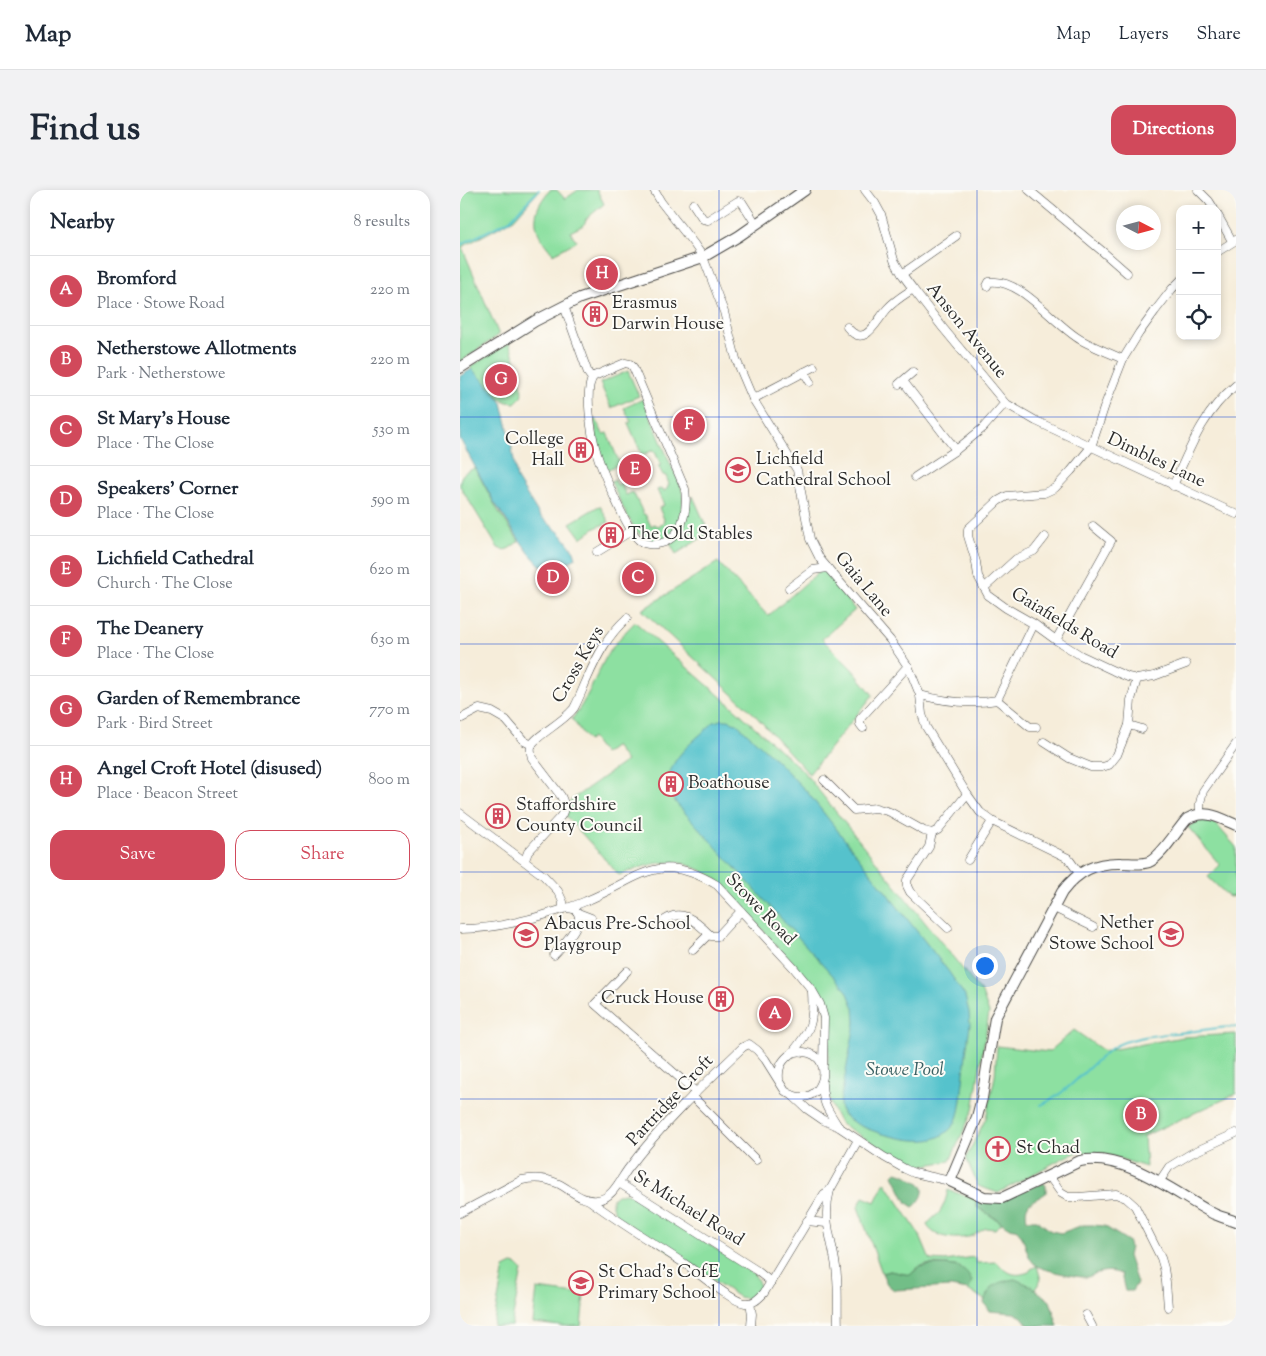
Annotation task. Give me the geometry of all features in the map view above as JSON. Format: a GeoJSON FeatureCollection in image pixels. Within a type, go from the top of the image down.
{"type":"FeatureCollection","features":[{"type":"Feature","properties":{"kind":"street","name":"Gaia Lane"},"geometry":{"type":"LineString","coordinates":[[654,190],[703,257],[724,312],[736,359],[753,399],[797,470],[810,539],[820,559],[890,640],[908,666],[920,695],[922,714],[926,727],[980,812],[992,821],[1068,858],[1079,873]]}},
{"type":"Feature","properties":{"kind":"street"},"geometry":{"type":"LineString","coordinates":[[460,368],[515,333],[580,298],[703,257],[739,236],[805,190]]}},
{"type":"Feature","properties":{"kind":"street","name":"Anson Avenue"},"geometry":{"type":"LineString","coordinates":[[865,190],[881,214],[894,260],[902,274],[943,328],[1005,403],[1036,421],[1091,447]]}},
{"type":"Feature","properties":{"kind":"street"},"geometry":{"type":"LineString","coordinates":[[1029,190],[1127,273]]}},
{"type":"Feature","properties":{"kind":"street"},"geometry":{"type":"LineString","coordinates":[[1198,190],[1212,205]]}},
{"type":"Feature","properties":{"kind":"street"},"geometry":{"type":"LineString","coordinates":[[693,204],[704,219],[708,220],[738,201],[742,202],[756,224]]}},
{"type":"Feature","properties":{"kind":"street"},"geometry":{"type":"LineString","coordinates":[[1220,250],[1234,240],[1221,220]]}},
{"type":"Feature","properties":{"kind":"street"},"geometry":{"type":"LineString","coordinates":[[902,274],[956,236]]}},
{"type":"Feature","properties":{"kind":"street"},"geometry":{"type":"LineString","coordinates":[[987,286],[989,282],[995,281],[1017,288],[1067,331],[1081,340],[1123,359]]}},
{"type":"Feature","properties":{"kind":"street"},"geometry":{"type":"LineString","coordinates":[[1091,447],[1114,379],[1123,359],[1139,332],[1176,286]]}},
{"type":"Feature","properties":{"kind":"street"},"geometry":{"type":"LineString","coordinates":[[847,326],[852,333],[857,336],[863,336],[875,326],[889,306],[913,289]]}},
{"type":"Feature","properties":{"kind":"street"},"geometry":{"type":"LineString","coordinates":[[564,306],[588,373],[590,376],[594,376]]}},
{"type":"Feature","properties":{"kind":"street"},"geometry":{"type":"LineString","coordinates":[[626,363],[632,367],[684,489],[686,498],[683,520],[678,531],[671,539],[664,543],[651,545],[640,542],[631,531],[606,479],[594,443],[588,390],[591,379],[594,376],[626,363]]}},
{"type":"Feature","properties":{"kind":"street"},"geometry":{"type":"LineString","coordinates":[[753,399],[814,367]]}},
{"type":"Feature","properties":{"kind":"street"},"geometry":{"type":"LineString","coordinates":[[804,372],[810,382]]}},
{"type":"Feature","properties":{"kind":"street"},"geometry":{"type":"LineString","coordinates":[[913,372],[901,382],[956,450]]}},
{"type":"Feature","properties":{"kind":"street"},"geometry":{"type":"LineString","coordinates":[[1173,486],[1197,432],[1212,409],[1236,385]]}},
{"type":"Feature","properties":{"kind":"street"},"geometry":{"type":"LineString","coordinates":[[915,477],[956,450],[983,428],[1005,403]]}},
{"type":"Feature","properties":{"kind":"street","name":"Dimbles Lane"},"geometry":{"type":"LineString","coordinates":[[1091,447],[1236,514]]}},
{"type":"Feature","properties":{"kind":"street","name":"Gaiafields Road"},"geometry":{"type":"LineString","coordinates":[[1091,447],[1055,488],[1044,494],[1014,494],[1007,496],[998,501],[968,529],[968,536],[978,576],[988,595],[1080,655],[1128,677],[1137,679]]}},
{"type":"Feature","properties":{"kind":"street"},"geometry":{"type":"LineString","coordinates":[[1056,640],[1111,541],[1093,526]]}},
{"type":"Feature","properties":{"kind":"street"},"geometry":{"type":"LineString","coordinates":[[597,552],[631,531]]}},
{"type":"Feature","properties":{"kind":"street"},"geometry":{"type":"LineString","coordinates":[[984,588],[1016,559],[1034,551],[1045,536]]}},
{"type":"Feature","properties":{"kind":"street"},"geometry":{"type":"LineString","coordinates":[[789,588],[813,570],[828,568]]}},
{"type":"Feature","properties":{"kind":"street","name":"Cross Keys"},"geometry":{"type":"LineString","coordinates":[[532,745],[566,717],[575,706],[601,650],[627,618]]}},
{"type":"Feature","properties":{"kind":"street"},"geometry":{"type":"LineString","coordinates":[[997,700],[1034,624]]}},
{"type":"Feature","properties":{"kind":"street"},"geometry":{"type":"LineString","coordinates":[[1044,742],[1054,744],[1069,758],[1091,766],[1102,768],[1109,765],[1118,755],[1130,725],[1131,700],[1137,679],[1154,676],[1186,664]]}},
{"type":"Feature","properties":{"kind":"street"},"geometry":{"type":"LineString","coordinates":[[863,728],[860,724],[860,719],[908,666]]}},
{"type":"Feature","properties":{"kind":"street"},"geometry":{"type":"LineString","coordinates":[[920,695],[941,701],[965,703],[997,700],[1032,728]]}},
{"type":"Feature","properties":{"kind":"street"},"geometry":{"type":"LineString","coordinates":[[460,719],[479,710],[492,712],[506,720],[524,741],[532,745],[530,751],[532,758],[564,802],[564,810],[560,816],[528,852],[525,860]]}},
{"type":"Feature","properties":{"kind":"street"},"geometry":{"type":"LineString","coordinates":[[1130,725],[1143,729]]}},
{"type":"Feature","properties":{"kind":"street"},"geometry":{"type":"LineString","coordinates":[[1200,814],[1203,791],[1236,744]]}},
{"type":"Feature","properties":{"kind":"street"},"geometry":{"type":"LineString","coordinates":[[824,780],[854,810],[876,808],[890,812],[924,831],[932,832],[938,830],[967,794]]}},
{"type":"Feature","properties":{"kind":"street"},"geometry":{"type":"LineString","coordinates":[[460,813],[525,860],[552,883],[558,891],[565,908],[574,909],[578,913],[591,918]]}},
{"type":"Feature","properties":{"kind":"street"},"geometry":{"type":"LineString","coordinates":[[950,1181],[977,1117],[982,1098],[995,1018],[1062,892],[1071,880],[1079,873],[1097,865],[1115,862],[1148,862],[1156,857],[1187,819],[1194,815],[1219,817],[1236,825]]}},
{"type":"Feature","properties":{"kind":"street"},"geometry":{"type":"LineString","coordinates":[[968,860],[992,821]]}},
{"type":"Feature","properties":{"kind":"street"},"geometry":{"type":"LineString","coordinates":[[932,832],[929,846],[907,880],[906,886],[948,928]]}},
{"type":"Feature","properties":{"kind":"street","name":"Stowe Road"},"geometry":{"type":"LineString","coordinates":[[460,929],[520,922],[587,901],[648,871],[672,868],[693,872],[717,885],[793,966],[812,990],[820,1004],[824,1018],[823,1067]]}},
{"type":"Feature","properties":{"kind":"street"},"geometry":{"type":"LineString","coordinates":[[1054,908],[1093,926]]}},
{"type":"Feature","properties":{"kind":"street"},"geometry":{"type":"LineString","coordinates":[[660,924],[667,917],[691,918],[711,936],[718,936],[741,911]]}},
{"type":"Feature","properties":{"kind":"street"},"geometry":{"type":"LineString","coordinates":[[554,955],[572,934],[578,920],[578,913]]}},
{"type":"Feature","properties":{"kind":"street"},"geometry":{"type":"LineString","coordinates":[[693,950],[709,934]]}},
{"type":"Feature","properties":{"kind":"street"},"geometry":{"type":"LineString","coordinates":[[627,971],[595,1004],[694,1094],[756,1160]]}},
{"type":"Feature","properties":{"kind":"street"},"geometry":{"type":"LineString","coordinates":[[812,990],[812,1021],[807,1034],[792,1053],[780,1064],[778,1072],[781,1085],[807,1109],[839,1127],[884,1157],[914,1173],[950,1181],[984,1197],[1002,1198],[1080,1161],[1112,1163],[1134,1169],[1216,1215],[1236,1222]]}},
{"type":"Feature","properties":{"kind":"street","name":"Partridge Croft"},"geometry":{"type":"LineString","coordinates":[[619,1183],[630,1167],[694,1094],[743,1047],[749,1044],[765,1058]]}},
{"type":"Feature","properties":{"kind":"street"},"geometry":{"type":"LineString","coordinates":[[790,1094],[798,1097],[808,1096],[819,1088],[824,1074],[823,1067],[815,1056],[801,1051],[792,1053]]}},
{"type":"Feature","properties":{"kind":"street"},"geometry":{"type":"LineString","coordinates":[[765,1058],[773,1062],[783,1061]]}},
{"type":"Feature","properties":{"kind":"street"},"geometry":{"type":"LineString","coordinates":[[765,1058],[779,1078]]}},
{"type":"Feature","properties":{"kind":"street"},"geometry":{"type":"LineString","coordinates":[[822,1082],[822,1098],[826,1109],[839,1127]]}},
{"type":"Feature","properties":{"kind":"street"},"geometry":{"type":"LineString","coordinates":[[1159,1182],[1169,1167],[1192,1153],[1236,1133]]}},
{"type":"Feature","properties":{"kind":"street"},"geometry":{"type":"LineString","coordinates":[[838,1326],[836,1265],[826,1223],[827,1202],[830,1190],[858,1140]]}},
{"type":"Feature","properties":{"kind":"street"},"geometry":{"type":"LineString","coordinates":[[1049,1176],[1061,1193],[1068,1197],[1116,1194],[1126,1198],[1135,1206],[1161,1258],[1164,1268],[1168,1307]]}},
{"type":"Feature","properties":{"kind":"street"},"geometry":{"type":"LineString","coordinates":[[460,1213],[522,1180],[540,1178],[550,1180],[589,1200],[617,1221],[687,1266],[735,1300],[750,1303],[758,1300],[771,1282],[824,1194],[830,1190]]}},
{"type":"Feature","properties":{"kind":"street","name":"St Michael Road"},"geometry":{"type":"LineString","coordinates":[[589,1200],[608,1197],[619,1183],[756,1270],[771,1282]]}},
{"type":"Feature","properties":{"kind":"street"},"geometry":{"type":"LineString","coordinates":[[807,1222],[826,1223]]}},
{"type":"Feature","properties":{"kind":"street"},"geometry":{"type":"LineString","coordinates":[[1157,1293],[1167,1292]]}},
{"type":"Feature","properties":{"kind":"street"},"geometry":{"type":"LineString","coordinates":[[750,1303],[752,1314],[751,1326]]}},
{"type":"Feature","properties":{"kind":"street"},"geometry":{"type":"LineString","coordinates":[[1086,1315],[1092,1326]]}},
{"type":"Feature","properties":{"kind":"green space"},"geometry":{"type":"Polygon","coordinates":[[[460,190],[538,190],[538,192],[514,219],[462,247],[499,335],[460,362],[460,190]]]}},
{"type":"Feature","properties":{"kind":"green space"},"geometry":{"type":"Polygon","coordinates":[[[550,190],[557,190],[565,199],[578,190],[597,190],[604,204],[586,219],[584,225],[570,232],[577,241],[553,254],[540,237],[536,222],[537,210],[550,190]]]}},
{"type":"Feature","properties":{"kind":"green space"},"geometry":{"type":"Polygon","coordinates":[[[509,343],[516,362],[522,393],[515,403],[501,399],[470,367],[509,343]]]}},
{"type":"Feature","properties":{"kind":"green space"},"geometry":{"type":"Polygon","coordinates":[[[628,371],[639,396],[611,408],[600,383],[628,371]]]}},
{"type":"Feature","properties":{"kind":"green space"},"geometry":{"type":"Polygon","coordinates":[[[643,399],[678,480],[683,498],[679,524],[675,531],[663,540],[655,541],[648,540],[639,534],[611,482],[615,480],[617,485],[621,483],[626,495],[633,492],[651,526],[663,524],[664,519],[659,508],[664,505],[657,490],[664,491],[669,484],[666,476],[663,475],[658,466],[661,465],[654,450],[642,455],[628,423],[631,422],[624,408],[643,399]]]}},
{"type":"Feature","properties":{"kind":"green space"},"geometry":{"type":"Polygon","coordinates":[[[596,419],[603,434],[607,433],[620,464],[606,470],[598,445],[594,420],[596,419]]]}},
{"type":"Feature","properties":{"kind":"green space"},"geometry":{"type":"Polygon","coordinates":[[[475,468],[497,509],[519,541],[512,547],[504,550],[498,548],[460,486],[463,474],[475,468]]]}},
{"type":"Feature","properties":{"kind":"green space"},"geometry":{"type":"Polygon","coordinates":[[[693,496],[709,533],[676,554],[670,543],[683,528],[693,496]]]}},
{"type":"Feature","properties":{"kind":"green space"},"geometry":{"type":"Polygon","coordinates":[[[600,506],[609,522],[595,528],[581,538],[570,523],[600,506]]]}},
{"type":"Feature","properties":{"kind":"green space"},"geometry":{"type":"Polygon","coordinates":[[[718,562],[768,616],[823,568],[855,610],[822,639],[852,669],[873,695],[809,774],[754,714],[642,610],[718,562]]]}},
{"type":"Feature","properties":{"kind":"green space"},"geometry":{"type":"Polygon","coordinates":[[[635,622],[803,771],[982,993],[989,1013],[973,1110],[950,1161],[913,1167],[841,1124],[834,1112],[830,1099],[827,1073],[828,1020],[821,998],[806,976],[777,947],[722,884],[700,870],[676,862],[651,865],[619,875],[566,816],[571,800],[626,761],[615,746],[604,754],[592,738],[588,741],[572,719],[586,698],[611,650],[635,622]]]}},
{"type":"Feature","properties":{"kind":"green space"},"geometry":{"type":"Polygon","coordinates":[[[1207,820],[1216,824],[1236,847],[1236,896],[1229,897],[1208,877],[1220,865],[1188,827],[1198,821],[1207,820]]]}},
{"type":"Feature","properties":{"kind":"green space"},"geometry":{"type":"Polygon","coordinates":[[[1074,1030],[1104,1051],[1183,1037],[1236,1034],[1236,1094],[1144,1136],[1146,1167],[1102,1153],[1078,1152],[1063,1158],[998,1193],[978,1186],[966,1158],[986,1118],[995,1076],[997,1046],[1049,1052],[1074,1030]]]}},
{"type":"Feature","properties":{"kind":"green space"},"geometry":{"type":"Polygon","coordinates":[[[896,1172],[907,1176],[922,1186],[921,1198],[913,1207],[907,1203],[893,1175],[896,1172]]]}},
{"type":"Feature","properties":{"kind":"green space"},"geometry":{"type":"Polygon","coordinates":[[[885,1182],[919,1234],[930,1260],[945,1261],[974,1257],[977,1263],[996,1262],[1014,1274],[1029,1272],[1037,1266],[1041,1280],[1035,1289],[1024,1283],[991,1288],[985,1300],[968,1290],[972,1282],[960,1267],[939,1264],[923,1265],[910,1275],[890,1271],[882,1273],[858,1207],[863,1197],[875,1202],[885,1182]]]}},
{"type":"Feature","properties":{"kind":"green space"},"geometry":{"type":"Polygon","coordinates":[[[1044,1183],[1046,1193],[1030,1202],[1026,1213],[1027,1220],[1037,1220],[1051,1231],[1061,1233],[1083,1225],[1104,1226],[1128,1241],[1130,1247],[1128,1256],[1137,1283],[1132,1291],[1125,1291],[1121,1274],[1111,1271],[1083,1277],[1054,1272],[1037,1266],[1030,1258],[1022,1237],[1016,1229],[1007,1227],[977,1207],[976,1203],[979,1200],[990,1202],[1044,1183]]]}},
{"type":"Feature","properties":{"kind":"green space"},"geometry":{"type":"Polygon","coordinates":[[[948,1190],[979,1200],[976,1203],[977,1207],[1002,1223],[995,1229],[986,1228],[967,1237],[941,1236],[930,1230],[927,1225],[941,1210],[948,1190]]]}},
{"type":"Feature","properties":{"kind":"green space"},"geometry":{"type":"Polygon","coordinates":[[[625,1193],[633,1195],[753,1273],[759,1284],[758,1292],[755,1296],[739,1297],[619,1218],[613,1210],[612,1202],[615,1196],[625,1193]]]}},
{"type":"Feature","properties":{"kind":"green space"},"geometry":{"type":"Polygon","coordinates":[[[512,1264],[517,1265],[522,1270],[511,1326],[493,1326],[504,1268],[512,1264]]]}},
{"type":"Feature","properties":{"kind":"green space"},"geometry":{"type":"Polygon","coordinates":[[[932,1265],[955,1266],[965,1271],[972,1282],[968,1290],[951,1287],[894,1290],[887,1284],[882,1273],[890,1271],[910,1275],[919,1267],[932,1265]]]}},
{"type":"Feature","properties":{"kind":"green space"},"geometry":{"type":"Polygon","coordinates":[[[1015,1279],[1031,1286],[1050,1301],[1058,1326],[1029,1326],[1022,1317],[1014,1313],[990,1311],[984,1303],[991,1288],[1003,1281],[1015,1279]]]}},
{"type":"Feature","properties":{"kind":"green space"},"geometry":{"type":"Polygon","coordinates":[[[537,1289],[584,1295],[581,1326],[533,1323],[537,1289]]]}},
{"type":"Feature","properties":{"kind":"water"},"geometry":{"type":"Polygon","coordinates":[[[472,369],[493,390],[502,403],[517,479],[540,516],[561,534],[574,551],[576,558],[554,571],[540,565],[519,539],[494,502],[460,439],[460,376],[472,369]]]}},
{"type":"Feature","properties":{"kind":"water","name":"Stowe Pool"},"geometry":{"type":"Polygon","coordinates":[[[721,720],[736,723],[808,793],[949,972],[965,996],[970,1025],[960,1108],[953,1126],[939,1137],[913,1140],[886,1135],[860,1126],[843,1114],[840,1103],[855,1023],[854,1008],[847,991],[676,803],[669,784],[669,775],[673,766],[692,742],[714,722],[721,720]]]}},
{"type":"Feature","properties":{"kind":"waterway"},"geometry":{"type":"LineString","coordinates":[[460,245],[510,220],[539,190]]}},
{"type":"Feature","properties":{"kind":"waterway"},"geometry":{"type":"LineString","coordinates":[[1041,1105],[1061,1093],[1103,1055],[1120,1044],[1148,1036],[1236,1027]]}},
{"type":"Feature","properties":{"kind":"place","name":"Angel Croft Hotel (disused)"},"geometry":{"type":"Point","coordinates":[602,274]}},
{"type":"Feature","properties":{"kind":"place","name":"Erasmus Darwin House"},"geometry":{"type":"Point","coordinates":[595,314]}},
{"type":"Feature","properties":{"kind":"place","name":"Garden of Remembrance"},"geometry":{"type":"Point","coordinates":[501,380]}},
{"type":"Feature","properties":{"kind":"place","name":"The Deanery"},"geometry":{"type":"Point","coordinates":[689,425]}},
{"type":"Feature","properties":{"kind":"place","name":"College Hall"},"geometry":{"type":"Point","coordinates":[581,450]}},
{"type":"Feature","properties":{"kind":"place","name":"Lichfield Cathedral"},"geometry":{"type":"Point","coordinates":[635,470]}},
{"type":"Feature","properties":{"kind":"place","name":"Lichfield Cathedral School"},"geometry":{"type":"Point","coordinates":[738,470]}},
{"type":"Feature","properties":{"kind":"place","name":"The Old Stables"},"geometry":{"type":"Point","coordinates":[611,535]}},
{"type":"Feature","properties":{"kind":"place","name":"Speakers' Corner"},"geometry":{"type":"Point","coordinates":[553,578]}},
{"type":"Feature","properties":{"kind":"place","name":"St Mary's House"},"geometry":{"type":"Point","coordinates":[638,578]}},
{"type":"Feature","properties":{"kind":"place","name":"Boathouse"},"geometry":{"type":"Point","coordinates":[671,784]}},
{"type":"Feature","properties":{"kind":"place","name":"Staffordshire County Council"},"geometry":{"type":"Point","coordinates":[498,816]}},
{"type":"Feature","properties":{"kind":"place","name":"Nether Stowe School"},"geometry":{"type":"Point","coordinates":[1171,934]}},
{"type":"Feature","properties":{"kind":"place","name":"Abacus Pre-School Playgroup"},"geometry":{"type":"Point","coordinates":[526,935]}},
{"type":"Feature","properties":{"kind":"place","name":"Cruck House"},"geometry":{"type":"Point","coordinates":[721,999]}},
{"type":"Feature","properties":{"kind":"place","name":"Bromford"},"geometry":{"type":"Point","coordinates":[775,1014]}},
{"type":"Feature","properties":{"kind":"place","name":"Netherstowe Allotments"},"geometry":{"type":"Point","coordinates":[1141,1115]}},
{"type":"Feature","properties":{"kind":"place","name":"St Chad"},"geometry":{"type":"Point","coordinates":[998,1149]}},
{"type":"Feature","properties":{"kind":"place","name":"St Chad's CofE Primary School"},"geometry":{"type":"Point","coordinates":[581,1283]}}]}
